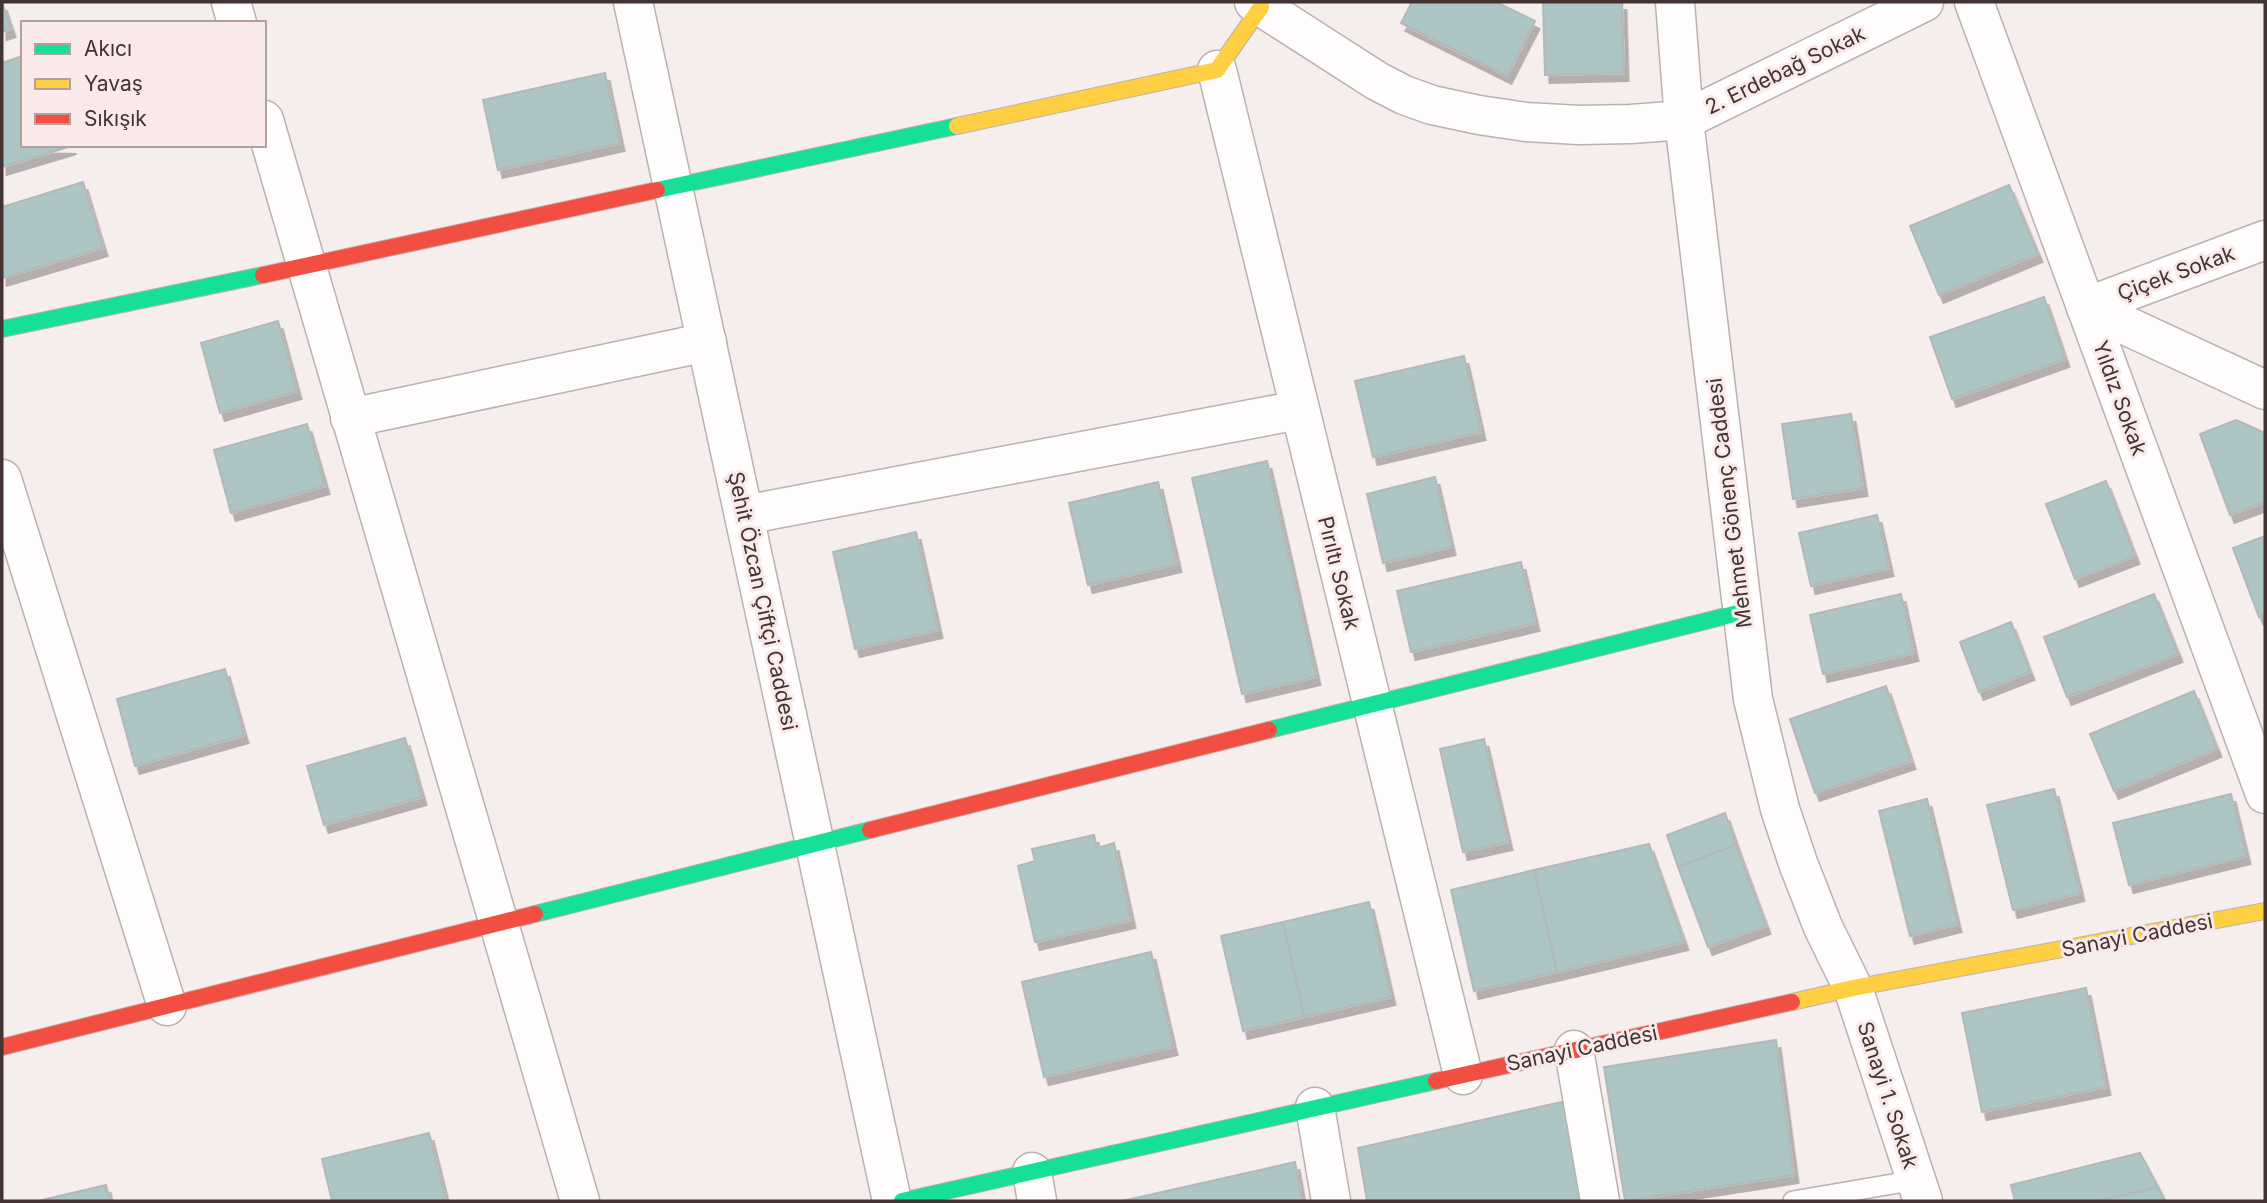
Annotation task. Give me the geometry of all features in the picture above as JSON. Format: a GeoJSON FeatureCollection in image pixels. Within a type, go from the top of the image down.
{"type":"FeatureCollection","features":[{"type":"Feature","properties":{"kind":"street"},"geometry":{"type":"LineString","coordinates":[[231,2],[236,21]]}},
{"type":"Feature","properties":{"kind":"street","name":"Şehit Özcan Çiftçi Caddesi"},"geometry":{"type":"LineString","coordinates":[[633,2],[892,1201]]}},
{"type":"Feature","properties":{"kind":"street","name":"Mehmet Gönenç Caddesi"},"geometry":{"type":"LineString","coordinates":[[1675,2],[1684,120],[1753,699],[1780,809],[1823,927],[1853,988]]}},
{"type":"Feature","properties":{"kind":"street","name":"2. Erdebağ Sokak"},"geometry":{"type":"LineString","coordinates":[[1684,120],[1924,2]]}},
{"type":"Feature","properties":{"kind":"street","name":"Yıldız Sokak"},"geometry":{"type":"LineString","coordinates":[[1974,2],[2265,794]]}},
{"type":"Feature","properties":{"kind":"street"},"geometry":{"type":"LineString","coordinates":[[2,328],[305,266],[1217,70],[1257,4],[1377,81],[1432,105],[1502,119],[1579,125],[1684,120]]}},
{"type":"Feature","properties":{"kind":"street","name":"Pırıltı Sokak"},"geometry":{"type":"LineString","coordinates":[[1217,70],[1463,1074]]}},
{"type":"Feature","properties":{"kind":"street"},"geometry":{"type":"LineString","coordinates":[[266,127],[580,1201]]}},
{"type":"Feature","properties":{"kind":"street","name":"Çiçek Sokak"},"geometry":{"type":"LineString","coordinates":[[2086,306],[2265,240]]}},
{"type":"Feature","properties":{"kind":"street"},"geometry":{"type":"LineString","coordinates":[[2086,306],[2265,390]]}},
{"type":"Feature","properties":{"kind":"street"},"geometry":{"type":"LineString","coordinates":[[350,418],[707,342]]}},
{"type":"Feature","properties":{"kind":"street"},"geometry":{"type":"LineString","coordinates":[[744,515],[1299,410]]}},
{"type":"Feature","properties":{"kind":"street"},"geometry":{"type":"LineString","coordinates":[[2,480],[167,1006]]}},
{"type":"Feature","properties":{"kind":"street"},"geometry":{"type":"LineString","coordinates":[[2,1047],[1742,612]]}},
{"type":"Feature","properties":{"kind":"street","name":"Sanayi Caddesi"},"geometry":{"type":"LineString","coordinates":[[902,1201],[1035,1186],[1315,1107],[1853,988],[2265,911]]}},
{"type":"Feature","properties":{"kind":"street","name":"Sanayi 1. Sokak"},"geometry":{"type":"LineString","coordinates":[[1853,988],[1920,1190]]}},
{"type":"Feature","properties":{"kind":"street"},"geometry":{"type":"LineString","coordinates":[[1574,1050],[1600,1201]]}},
{"type":"Feature","properties":{"kind":"street"},"geometry":{"type":"LineString","coordinates":[[1315,1107],[1331,1201]]}},
{"type":"Feature","properties":{"kind":"lane"},"geometry":{"type":"LineString","coordinates":[[1793,1201],[1920,1190]]}},
{"type":"Feature","properties":{"kind":"building"},"geometry":{"type":"Polygon","coordinates":[[[2,2],[11,29],[2,32],[2,2]]]}},
{"type":"Feature","properties":{"kind":"building"},"geometry":{"type":"Polygon","coordinates":[[[1412,2],[1496,2],[1535,21],[1507,76],[1401,23],[1412,2]]]}},
{"type":"Feature","properties":{"kind":"building"},"geometry":{"type":"Polygon","coordinates":[[[1543,2],[1622,2],[1624,73],[1545,75],[1543,2]]]}},
{"type":"Feature","properties":{"kind":"building"},"geometry":{"type":"Polygon","coordinates":[[[21,57],[21,147],[69,147],[2,167],[2,63],[21,57]]]}},
{"type":"Feature","properties":{"kind":"building"},"geometry":{"type":"Polygon","coordinates":[[[605,73],[620,143],[498,170],[483,100],[605,73]]]}},
{"type":"Feature","properties":{"kind":"building"},"geometry":{"type":"Polygon","coordinates":[[[83,182],[103,248],[2,278],[2,207],[83,182]]]}},
{"type":"Feature","properties":{"kind":"building"},"geometry":{"type":"Polygon","coordinates":[[[2009,185],[2038,254],[1939,295],[1910,226],[2009,185]]]}},
{"type":"Feature","properties":{"kind":"building"},"geometry":{"type":"Polygon","coordinates":[[[2044,297],[2065,359],[1952,399],[1930,337],[2044,297]]]}},
{"type":"Feature","properties":{"kind":"building"},"geometry":{"type":"Polygon","coordinates":[[[278,321],[297,391],[220,413],[201,343],[278,321]]]}},
{"type":"Feature","properties":{"kind":"building"},"geometry":{"type":"Polygon","coordinates":[[[1464,356],[1481,432],[1373,457],[1355,381],[1464,356]]]}},
{"type":"Feature","properties":{"kind":"building"},"geometry":{"type":"Polygon","coordinates":[[[1851,414],[1863,488],[1793,499],[1782,424],[1851,414]]]}},
{"type":"Feature","properties":{"kind":"building"},"geometry":{"type":"Polygon","coordinates":[[[2236,420],[2265,433],[2265,502],[2230,515],[2200,434],[2236,420]]]}},
{"type":"Feature","properties":{"kind":"building"},"geometry":{"type":"Polygon","coordinates":[[[307,424],[325,486],[231,513],[214,450],[307,424]]]}},
{"type":"Feature","properties":{"kind":"building"},"geometry":{"type":"Polygon","coordinates":[[[1267,461],[1316,677],[1242,694],[1192,478],[1267,461]]]}},
{"type":"Feature","properties":{"kind":"building"},"geometry":{"type":"Polygon","coordinates":[[[1435,477],[1451,547],[1383,563],[1367,494],[1435,477]]]}},
{"type":"Feature","properties":{"kind":"building"},"geometry":{"type":"Polygon","coordinates":[[[2106,481],[2135,556],[2075,579],[2046,504],[2106,481]]]}},
{"type":"Feature","properties":{"kind":"building"},"geometry":{"type":"Polygon","coordinates":[[[1158,482],[1177,564],[1088,585],[1069,503],[1158,482]]]}},
{"type":"Feature","properties":{"kind":"building"},"geometry":{"type":"Polygon","coordinates":[[[1877,515],[1889,568],[1811,586],[1799,533],[1877,515]]]}},
{"type":"Feature","properties":{"kind":"building"},"geometry":{"type":"Polygon","coordinates":[[[916,532],[938,630],[855,649],[833,552],[916,532]]]}},
{"type":"Feature","properties":{"kind":"building"},"geometry":{"type":"Polygon","coordinates":[[[2265,536],[2265,615],[2259,617],[2233,548],[2265,536]]]}},
{"type":"Feature","properties":{"kind":"building"},"geometry":{"type":"Polygon","coordinates":[[[1521,562],[1535,623],[1411,652],[1397,591],[1521,562]]]}},
{"type":"Feature","properties":{"kind":"building"},"geometry":{"type":"Polygon","coordinates":[[[1901,594],[1914,653],[1823,674],[1810,615],[1901,594]]]}},
{"type":"Feature","properties":{"kind":"building"},"geometry":{"type":"Polygon","coordinates":[[[2154,594],[2178,654],[2067,697],[2044,637],[2154,594]]]}},
{"type":"Feature","properties":{"kind":"building"},"geometry":{"type":"Polygon","coordinates":[[[2011,622],[2030,672],[1979,692],[1960,642],[2011,622]]]}},
{"type":"Feature","properties":{"kind":"building"},"geometry":{"type":"Polygon","coordinates":[[[225,669],[244,735],[135,766],[117,699],[225,669]]]}},
{"type":"Feature","properties":{"kind":"building"},"geometry":{"type":"Polygon","coordinates":[[[1886,686],[1911,761],[1815,793],[1790,719],[1886,686]]]}},
{"type":"Feature","properties":{"kind":"building"},"geometry":{"type":"Polygon","coordinates":[[[2194,691],[2217,749],[2114,791],[2090,734],[2194,691]]]}},
{"type":"Feature","properties":{"kind":"building"},"geometry":{"type":"Polygon","coordinates":[[[405,738],[422,797],[324,825],[307,766],[405,738]]]}},
{"type":"Feature","properties":{"kind":"building"},"geometry":{"type":"Polygon","coordinates":[[[1484,739],[1508,842],[1463,852],[1440,749],[1484,739]]]}},
{"type":"Feature","properties":{"kind":"building"},"geometry":{"type":"Polygon","coordinates":[[[2054,789],[2080,893],[2013,910],[1987,805],[2054,789]]]}},
{"type":"Feature","properties":{"kind":"building"},"geometry":{"type":"Polygon","coordinates":[[[2231,794],[2246,856],[2129,885],[2113,823],[2231,794]]]}},
{"type":"Feature","properties":{"kind":"building"},"geometry":{"type":"Polygon","coordinates":[[[1927,799],[1957,924],[1910,936],[1879,811],[1927,799]]]}},
{"type":"Feature","properties":{"kind":"building"},"geometry":{"type":"Polygon","coordinates":[[[1725,813],[1736,845],[1678,867],[1667,835],[1725,813]]]}},
{"type":"Feature","properties":{"kind":"building"},"geometry":{"type":"Polygon","coordinates":[[[1094,835],[1097,848],[1114,843],[1131,920],[1035,942],[1018,866],[1035,861],[1032,849],[1094,835]]]}},
{"type":"Feature","properties":{"kind":"building"},"geometry":{"type":"Polygon","coordinates":[[[1649,844],[1684,942],[1557,972],[1534,870],[1649,844]]]}},
{"type":"Feature","properties":{"kind":"building"},"geometry":{"type":"Polygon","coordinates":[[[1736,845],[1766,926],[1708,947],[1678,867],[1736,845]]]}},
{"type":"Feature","properties":{"kind":"building"},"geometry":{"type":"Polygon","coordinates":[[[1534,870],[1557,972],[1474,991],[1451,890],[1534,870]]]}},
{"type":"Feature","properties":{"kind":"building"},"geometry":{"type":"Polygon","coordinates":[[[1369,902],[1391,997],[1304,1017],[1283,922],[1369,902]]]}},
{"type":"Feature","properties":{"kind":"building"},"geometry":{"type":"Polygon","coordinates":[[[1283,922],[1304,1017],[1243,1031],[1221,936],[1283,922]]]}},
{"type":"Feature","properties":{"kind":"building"},"geometry":{"type":"Polygon","coordinates":[[[1151,952],[1173,1047],[1044,1077],[1022,982],[1151,952]]]}},
{"type":"Feature","properties":{"kind":"building"},"geometry":{"type":"Polygon","coordinates":[[[2086,988],[2106,1087],[1982,1112],[1962,1013],[2086,988]]]}},
{"type":"Feature","properties":{"kind":"building"},"geometry":{"type":"Polygon","coordinates":[[[1776,1040],[1794,1175],[1625,1201],[1604,1067],[1776,1040]]]}},
{"type":"Feature","properties":{"kind":"building"},"geometry":{"type":"Polygon","coordinates":[[[1566,1101],[1583,1201],[1367,1201],[1358,1148],[1566,1101]]]}},
{"type":"Feature","properties":{"kind":"building"},"geometry":{"type":"Polygon","coordinates":[[[429,1133],[446,1201],[332,1201],[322,1159],[429,1133]]]}},
{"type":"Feature","properties":{"kind":"building"},"geometry":{"type":"Polygon","coordinates":[[[2140,1153],[2158,1187],[2098,1201],[2015,1201],[2011,1185],[2140,1153]]]}},
{"type":"Feature","properties":{"kind":"building"},"geometry":{"type":"Polygon","coordinates":[[[1295,1162],[1302,1201],[1122,1201],[1295,1162]]]}},
{"type":"Feature","properties":{"kind":"building"},"geometry":{"type":"Polygon","coordinates":[[[106,1185],[110,1201],[38,1201],[106,1185]]]}},
{"type":"Feature","properties":{"kind":"building"},"geometry":{"type":"Polygon","coordinates":[[[2158,1187],[2165,1201],[2098,1201],[2158,1187]]]}},
{"type":"Feature","properties":{"kind":"traffic: fast"},"geometry":{"type":"LineString","coordinates":[[657,190],[957,126]]}},
{"type":"Feature","properties":{"kind":"traffic: fast"},"geometry":{"type":"LineString","coordinates":[[2,329],[263,275]]}},
{"type":"Feature","properties":{"kind":"traffic: fast"},"geometry":{"type":"LineString","coordinates":[[1269,730],[1742,612]]}},
{"type":"Feature","properties":{"kind":"traffic: fast"},"geometry":{"type":"LineString","coordinates":[[535,914],[870,830]]}},
{"type":"Feature","properties":{"kind":"traffic: fast"},"geometry":{"type":"LineString","coordinates":[[902,1201],[1436,1081]]}},
{"type":"Feature","properties":{"kind":"traffic: slow"},"geometry":{"type":"LineString","coordinates":[[957,126],[1217,70],[1261,7]]}},
{"type":"Feature","properties":{"kind":"traffic: slow"},"geometry":{"type":"LineString","coordinates":[[1792,1002],[1853,988],[2265,911]]}},
{"type":"Feature","properties":{"kind":"traffic: jam"},"geometry":{"type":"LineString","coordinates":[[263,275],[657,190]]}},
{"type":"Feature","properties":{"kind":"traffic: jam"},"geometry":{"type":"LineString","coordinates":[[870,830],[1269,730]]}},
{"type":"Feature","properties":{"kind":"traffic: jam"},"geometry":{"type":"LineString","coordinates":[[2,1047],[535,914]]}},
{"type":"Feature","properties":{"kind":"traffic: jam"},"geometry":{"type":"LineString","coordinates":[[1436,1081],[1792,1002]]}}]}
